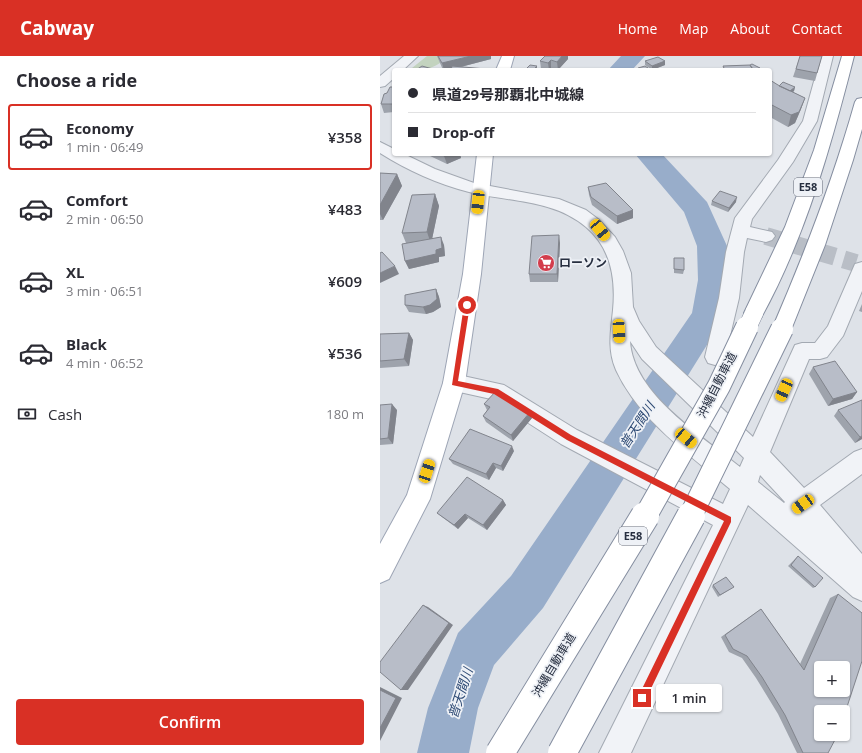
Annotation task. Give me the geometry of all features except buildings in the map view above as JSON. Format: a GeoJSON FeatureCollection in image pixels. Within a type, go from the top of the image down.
{"type":"FeatureCollection","features":[{"type":"Feature","properties":{"kind":"main road"},"geometry":{"type":"LineString","coordinates":[[505,68],[508,56]]}},
{"type":"Feature","properties":{"kind":"main road","name":"沖縄自動車道"},"geometry":{"type":"LineString","coordinates":[[500,753],[646,515],[718,386],[794,226],[822,150],[848,56]]}},
{"type":"Feature","properties":{"kind":"main road","name":"E58"},"geometry":{"type":"LineString","coordinates":[[562,753],[680,538],[782,329],[820,238],[852,141],[862,102]]}},
{"type":"Feature","properties":{"kind":"main road"},"geometry":{"type":"LineString","coordinates":[[380,570],[418,499],[454,383],[472,274],[485,156]]}},
{"type":"Feature","properties":{"kind":"street"},"geometry":{"type":"LineString","coordinates":[[397,68],[412,56]]}},
{"type":"Feature","properties":{"kind":"street"},"geometry":{"type":"LineString","coordinates":[[715,357],[729,298],[735,252],[744,218],[785,162],[810,121],[827,56]]}},
{"type":"Feature","properties":{"kind":"street"},"geometry":{"type":"LineString","coordinates":[[380,83],[392,73]]}},
{"type":"Feature","properties":{"kind":"street"},"geometry":{"type":"LineString","coordinates":[[380,147],[392,154]]}},
{"type":"Feature","properties":{"kind":"street"},"geometry":{"type":"LineString","coordinates":[[396,156],[439,175],[480,190],[544,199],[563,206],[591,222],[611,244],[622,270],[623,307],[619,331],[620,348],[625,365],[639,392],[675,428],[783,518],[862,588]]}},
{"type":"Feature","properties":{"kind":"street"},"geometry":{"type":"LineString","coordinates":[[741,230],[766,236]]}},
{"type":"Feature","properties":{"kind":"street"},"geometry":{"type":"LineString","coordinates":[[615,753],[729,520],[756,454],[802,351],[820,351],[836,330],[860,266]]}},
{"type":"Feature","properties":{"kind":"street"},"geometry":{"type":"LineString","coordinates":[[623,307],[630,324],[650,353],[756,454],[803,504],[862,574]]}},
{"type":"Feature","properties":{"kind":"street"},"geometry":{"type":"LineString","coordinates":[[454,383],[496,391],[569,438],[729,520]]}},
{"type":"Feature","properties":{"kind":"street"},"geometry":{"type":"LineString","coordinates":[[783,518],[862,460]]}},
{"type":"Feature","properties":{"kind":"green space"},"geometry":{"type":"Polygon","coordinates":[[[427,56],[450,56],[430,68],[412,68],[427,56]]]}},
{"type":"Feature","properties":{"kind":"waterway","name":"普天間川"},"geometry":{"type":"LineString","coordinates":[[621,68],[634,56]]}},
{"type":"Feature","properties":{"kind":"waterway","name":"普天間川"},"geometry":{"type":"LineString","coordinates":[[443,753],[453,708],[475,650],[527,592],[708,316],[714,280],[712,246],[697,209],[650,156]]}},
{"type":"Feature","properties":{"kind":"tunnel"},"geometry":{"type":"LineString","coordinates":[[766,236],[856,263]]}},
{"type":"Feature","properties":{"kind":"place","name":"ローソン"},"geometry":{"type":"Point","coordinates":[546,263]}},
{"type":"Feature","properties":{"kind":"route"},"geometry":{"type":"LineString","coordinates":[[467,305],[454,383],[496,391],[569,438],[729,520],[642,698]]}}]}
